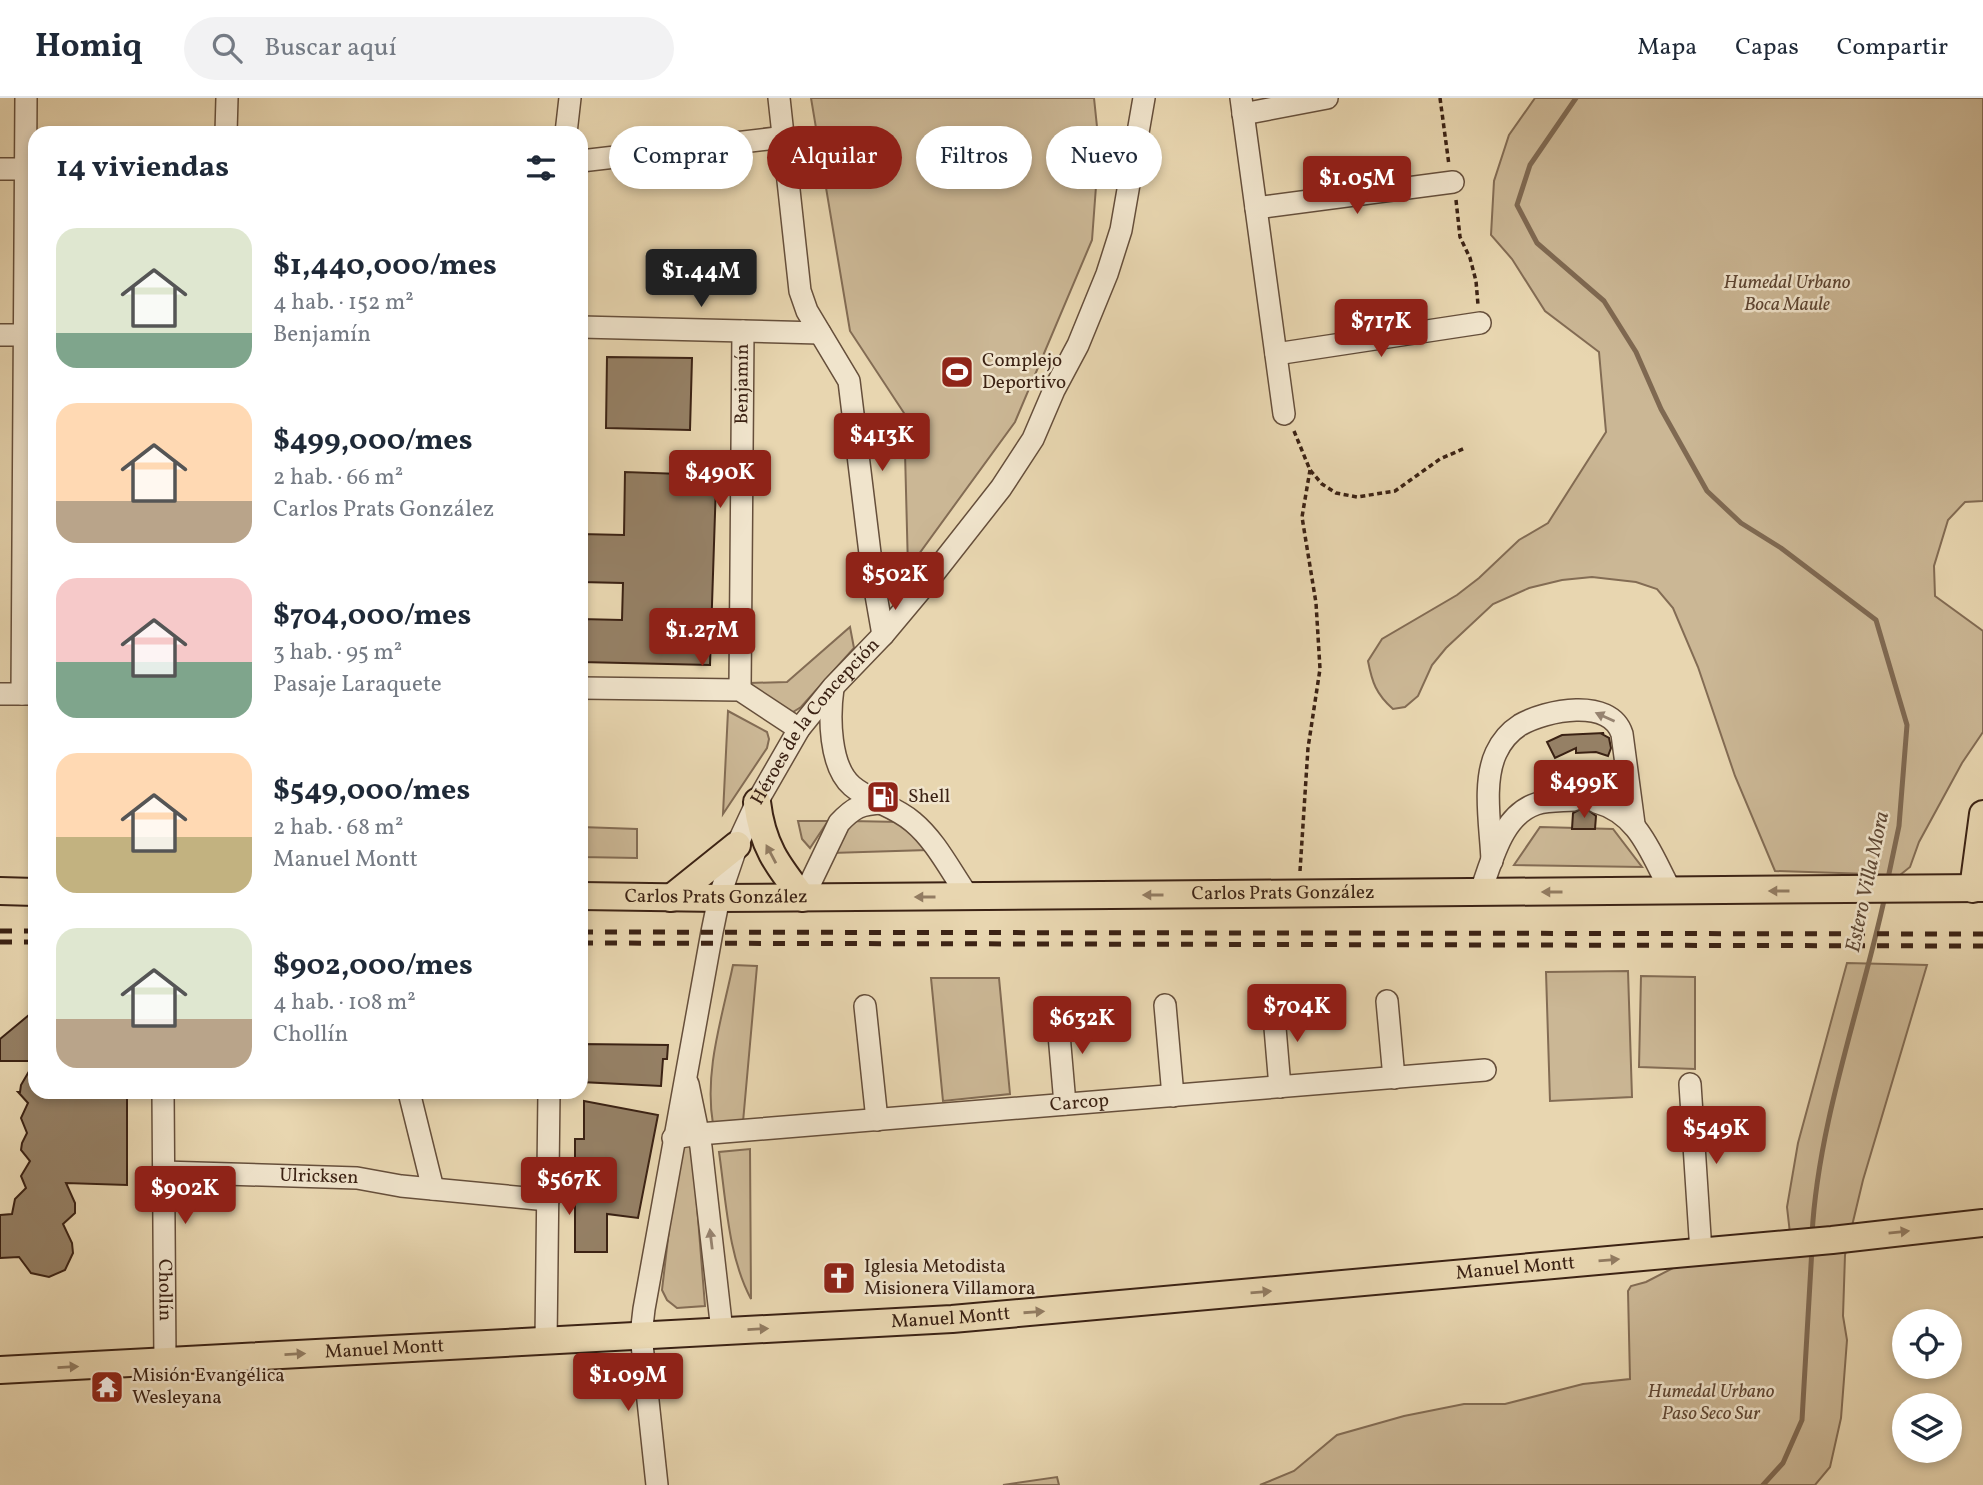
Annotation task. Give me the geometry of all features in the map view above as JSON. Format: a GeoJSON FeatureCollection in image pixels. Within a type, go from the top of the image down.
{"type":"FeatureCollection","features":[{"type":"Feature","properties":{"kind":"main road"},"geometry":{"type":"LineString","coordinates":[[757,802],[766,845],[782,872],[803,898]]}},
{"type":"Feature","properties":{"kind":"main road"},"geometry":{"type":"LineString","coordinates":[[1978,888],[1983,814]]}},
{"type":"Feature","properties":{"kind":"main road"},"geometry":{"type":"LineString","coordinates":[[671,898],[737,845]]}},
{"type":"Feature","properties":{"kind":"main road","name":"Carlos Prats González"},"geometry":{"type":"LineString","coordinates":[[588,897],[968,897],[1978,888]]}},
{"type":"Feature","properties":{"kind":"main road"},"geometry":{"type":"LineString","coordinates":[[0,891],[28,892]]}},
{"type":"Feature","properties":{"kind":"main road","name":"Manuel Montt"},"geometry":{"type":"LineString","coordinates":[[0,1370],[897,1322],[1055,1311],[1832,1240],[1983,1223]]}},
{"type":"Feature","properties":{"kind":"street"},"geometry":{"type":"LineString","coordinates":[[26,98],[28,134]]}},
{"type":"Feature","properties":{"kind":"street"},"geometry":{"type":"LineString","coordinates":[[226,126],[227,98]]}},
{"type":"Feature","properties":{"kind":"street"},"geometry":{"type":"LineString","coordinates":[[567,126],[570,98]]}},
{"type":"Feature","properties":{"kind":"street"},"geometry":{"type":"LineString","coordinates":[[779,98],[783,126]]}},
{"type":"Feature","properties":{"kind":"street","name":"Héroes de la Concepción"},"geometry":{"type":"LineString","coordinates":[[657,1485],[641,1335],[647,1287],[719,898],[737,845],[757,802],[799,729],[924,586],[1001,488],[1033,439],[1054,390],[1078,345],[1107,274],[1121,230],[1144,98]]}},
{"type":"Feature","properties":{"kind":"street"},"geometry":{"type":"LineString","coordinates":[[1284,414],[1242,106],[1327,98]]}},
{"type":"Feature","properties":{"kind":"street"},"geometry":{"type":"LineString","coordinates":[[588,160],[767,139]]}},
{"type":"Feature","properties":{"kind":"street"},"geometry":{"type":"LineString","coordinates":[[0,169],[28,169]]}},
{"type":"Feature","properties":{"kind":"street"},"geometry":{"type":"LineString","coordinates":[[1256,208],[1453,182]]}},
{"type":"Feature","properties":{"kind":"street"},"geometry":{"type":"LineString","coordinates":[[790,189],[800,291],[807,311],[849,381],[873,578],[883,635]]}},
{"type":"Feature","properties":{"kind":"street"},"geometry":{"type":"LineString","coordinates":[[1276,354],[1480,323]]}},
{"type":"Feature","properties":{"kind":"street"},"geometry":{"type":"LineString","coordinates":[[588,327],[820,333]]}},
{"type":"Feature","properties":{"kind":"street","name":"Benjamín"},"geometry":{"type":"LineString","coordinates":[[740,690],[743,331]]}},
{"type":"Feature","properties":{"kind":"street"},"geometry":{"type":"LineString","coordinates":[[0,335],[28,335]]}},
{"type":"Feature","properties":{"kind":"street"},"geometry":{"type":"LineString","coordinates":[[873,578],[902,592],[924,586]]}},
{"type":"Feature","properties":{"kind":"street"},"geometry":{"type":"LineString","coordinates":[[833,687],[829,718],[841,773],[853,787],[912,821],[925,834],[968,897]]}},
{"type":"Feature","properties":{"kind":"street"},"geometry":{"type":"LineString","coordinates":[[588,688],[740,690],[799,729]]}},
{"type":"Feature","properties":{"kind":"street"},"geometry":{"type":"LineString","coordinates":[[0,694],[28,694]]}},
{"type":"Feature","properties":{"kind":"street"},"geometry":{"type":"LineString","coordinates":[[1492,862],[1488,786],[1494,756],[1508,734],[1518,726],[1542,715],[1583,710],[1605,714],[1617,723],[1622,734],[1634,824]]}},
{"type":"Feature","properties":{"kind":"street"},"geometry":{"type":"LineString","coordinates":[[1480,893],[1504,831],[1516,816],[1534,805],[1574,800]]}},
{"type":"Feature","properties":{"kind":"street"},"geometry":{"type":"LineString","coordinates":[[1596,802],[1619,810],[1634,824],[1671,891]]}},
{"type":"Feature","properties":{"kind":"street"},"geometry":{"type":"LineString","coordinates":[[803,898],[839,823],[848,813],[863,804],[882,803]]}},
{"type":"Feature","properties":{"kind":"street"},"geometry":{"type":"LineString","coordinates":[[1387,1000],[1394,1078]]}},
{"type":"Feature","properties":{"kind":"street"},"geometry":{"type":"LineString","coordinates":[[1273,1004],[1280,1087]]}},
{"type":"Feature","properties":{"kind":"street"},"geometry":{"type":"LineString","coordinates":[[1165,1005],[1173,1096]]}},
{"type":"Feature","properties":{"kind":"street"},"geometry":{"type":"LineString","coordinates":[[865,1006],[877,1119]]}},
{"type":"Feature","properties":{"kind":"street"},"geometry":{"type":"LineString","coordinates":[[1057,1011],[1065,1104]]}},
{"type":"Feature","properties":{"kind":"street","name":"Carcop"},"geometry":{"type":"LineString","coordinates":[[673,1138],[1485,1070]]}},
{"type":"Feature","properties":{"kind":"street","name":"Héroes de la Concepción"},"geometry":{"type":"LineString","coordinates":[[686,1073],[699,1134],[722,1331]]}},
{"type":"Feature","properties":{"kind":"street"},"geometry":{"type":"LineString","coordinates":[[1690,1084],[1701,1252]]}},
{"type":"Feature","properties":{"kind":"street","name":"Chollín"},"geometry":{"type":"LineString","coordinates":[[163,1099],[164,1361]]}},
{"type":"Feature","properties":{"kind":"street"},"geometry":{"type":"LineString","coordinates":[[411,1099],[433,1189]]}},
{"type":"Feature","properties":{"kind":"street"},"geometry":{"type":"LineString","coordinates":[[546,1341],[549,1099]]}},
{"type":"Feature","properties":{"kind":"street","name":"Ulricksen"},"geometry":{"type":"LineString","coordinates":[[163,1172],[357,1178],[433,1189],[548,1200]]}},
{"type":"Feature","properties":{"kind":"path"},"geometry":{"type":"LineString","coordinates":[[1440,98],[1460,237],[1470,258],[1476,281],[1480,323]]}},
{"type":"Feature","properties":{"kind":"path"},"geometry":{"type":"LineString","coordinates":[[1284,414],[1301,444],[1310,470],[1322,484],[1336,493],[1357,497],[1395,491],[1440,459],[1465,448]]}},
{"type":"Feature","properties":{"kind":"path"},"geometry":{"type":"LineString","coordinates":[[1299,894],[1308,748],[1320,669],[1316,603],[1302,517],[1310,470]]}},
{"type":"Feature","properties":{"kind":"green space","name":"Complejo Deportivo"},"geometry":{"type":"Polygon","coordinates":[[[811,98],[1094,98],[1097,126],[1046,126],[1046,189],[1096,189],[1092,240],[1015,422],[908,569],[904,413],[850,331],[826,189],[902,189],[902,126],[816,126],[811,98]]]}},
{"type":"Feature","properties":{"kind":"green space","name":"Humedal Urbano Boca Maule"},"geometry":{"type":"Polygon","coordinates":[[[1535,98],[1983,98],[1983,501],[1965,502],[1948,520],[1934,566],[1935,596],[1983,631],[1983,732],[1962,763],[1919,842],[1910,867],[1900,875],[1775,871],[1735,776],[1698,667],[1673,608],[1657,589],[1636,582],[1592,577],[1562,580],[1529,588],[1493,604],[1446,648],[1432,665],[1418,696],[1405,707],[1393,709],[1376,687],[1368,661],[1382,639],[1457,595],[1519,540],[1548,523],[1606,432],[1599,352],[1545,311],[1512,259],[1491,235],[1494,181],[1509,135],[1535,98]]]}},
{"type":"Feature","properties":{"kind":"green space"},"geometry":{"type":"Polygon","coordinates":[[[850,627],[854,648],[801,707],[793,712],[787,713],[748,688],[750,683],[787,682],[850,627]]]}},
{"type":"Feature","properties":{"kind":"green space"},"geometry":{"type":"Polygon","coordinates":[[[728,711],[767,732],[769,739],[767,748],[723,814],[728,711]]]}},
{"type":"Feature","properties":{"kind":"green space"},"geometry":{"type":"Polygon","coordinates":[[[798,821],[828,821],[810,848],[802,839],[798,821]]]}},
{"type":"Feature","properties":{"kind":"green space"},"geometry":{"type":"Polygon","coordinates":[[[851,821],[901,822],[927,850],[832,853],[851,821]]]}},
{"type":"Feature","properties":{"kind":"green space"},"geometry":{"type":"Polygon","coordinates":[[[588,827],[637,829],[637,858],[588,857],[588,827]]]}},
{"type":"Feature","properties":{"kind":"green space"},"geometry":{"type":"Polygon","coordinates":[[[1540,827],[1613,829],[1642,867],[1514,865],[1540,827]]]}},
{"type":"Feature","properties":{"kind":"green space","name":"Humedal Urbano Paso Seco Sur"},"geometry":{"type":"Polygon","coordinates":[[[1847,963],[1927,965],[1863,1180],[1845,1255],[1843,1316],[1847,1340],[1841,1418],[1830,1467],[1815,1485],[1260,1485],[1294,1471],[1337,1435],[1404,1416],[1464,1404],[1505,1404],[1583,1384],[1630,1379],[1628,1291],[1631,1286],[1646,1282],[1675,1267],[1741,1258],[1754,1259],[1792,1251],[1787,1207],[1798,1143],[1847,963]]]}},
{"type":"Feature","properties":{"kind":"green space"},"geometry":{"type":"Polygon","coordinates":[[[733,965],[757,966],[743,1122],[713,1124],[712,1064],[733,965]]]}},
{"type":"Feature","properties":{"kind":"green space"},"geometry":{"type":"Polygon","coordinates":[[[1628,971],[1632,1097],[1550,1101],[1546,972],[1628,971]]]}},
{"type":"Feature","properties":{"kind":"green space"},"geometry":{"type":"Polygon","coordinates":[[[1641,976],[1695,977],[1695,1069],[1639,1067],[1641,976]]]}},
{"type":"Feature","properties":{"kind":"green space"},"geometry":{"type":"Polygon","coordinates":[[[931,978],[999,978],[1010,1094],[943,1101],[931,978]]]}},
{"type":"Feature","properties":{"kind":"green space"},"geometry":{"type":"Polygon","coordinates":[[[692,1143],[705,1306],[677,1308],[667,1300],[662,1290],[679,1144],[692,1143]]]}},
{"type":"Feature","properties":{"kind":"green space"},"geometry":{"type":"Polygon","coordinates":[[[750,1149],[751,1299],[737,1265],[719,1152],[750,1149]]]}},
{"type":"Feature","properties":{"kind":"green space"},"geometry":{"type":"Polygon","coordinates":[[[1057,1477],[1059,1485],[1003,1485],[1057,1477]]]}},
{"type":"Feature","properties":{"kind":"building"},"geometry":{"type":"Polygon","coordinates":[[[607,357],[692,358],[690,430],[606,428],[607,357]]]}},
{"type":"Feature","properties":{"kind":"building"},"geometry":{"type":"Polygon","coordinates":[[[682,453],[717,453],[710,665],[588,662],[588,619],[622,620],[623,583],[588,582],[588,534],[624,535],[625,472],[681,474],[682,453]]]}},
{"type":"Feature","properties":{"kind":"building"},"geometry":{"type":"Polygon","coordinates":[[[1604,733],[1602,734],[1609,738],[1611,748],[1608,756],[1596,752],[1576,753],[1576,748],[1555,758],[1547,742],[1562,735],[1604,733]]]}},
{"type":"Feature","properties":{"kind":"building"},"geometry":{"type":"Polygon","coordinates":[[[1574,782],[1597,783],[1597,789],[1586,795],[1574,787],[1574,782]]]}},
{"type":"Feature","properties":{"kind":"building"},"geometry":{"type":"Polygon","coordinates":[[[1584,807],[1596,816],[1595,829],[1572,829],[1573,813],[1584,807]]]}},
{"type":"Feature","properties":{"kind":"building"},"geometry":{"type":"Polygon","coordinates":[[[28,1016],[28,1061],[0,1061],[0,1039],[28,1016]]]}},
{"type":"Feature","properties":{"kind":"building"},"geometry":{"type":"Polygon","coordinates":[[[588,1044],[668,1045],[667,1059],[663,1059],[661,1086],[588,1082],[588,1044]]]}},
{"type":"Feature","properties":{"kind":"building"},"geometry":{"type":"Polygon","coordinates":[[[28,1073],[28,1099],[127,1099],[127,1185],[66,1183],[75,1203],[75,1213],[63,1224],[72,1243],[73,1253],[65,1270],[49,1277],[31,1273],[19,1257],[0,1258],[0,1215],[12,1214],[15,1199],[26,1188],[21,1176],[30,1161],[21,1150],[27,1133],[21,1118],[28,1103],[18,1092],[28,1073]]]}},
{"type":"Feature","properties":{"kind":"building"},"geometry":{"type":"Polygon","coordinates":[[[584,1101],[658,1115],[638,1218],[607,1214],[607,1252],[575,1252],[575,1139],[584,1139],[584,1101]]]}},
{"type":"Feature","properties":{"kind":"waterway","name":"Estero Villa Mora"},"geometry":{"type":"LineString","coordinates":[[1576,98],[1530,165],[1517,205],[1537,243],[1604,301],[1636,352],[1661,409],[1707,491],[1741,523],[1781,548],[1876,620],[1907,725],[1899,826],[1887,883]]}},
{"type":"Feature","properties":{"kind":"waterway","name":"Estero Villa Mora"},"geometry":{"type":"LineString","coordinates":[[1812,1235],[1816,1193],[1831,1107],[1885,896]]}},
{"type":"Feature","properties":{"kind":"waterway","name":"Estero Villa Mora"},"geometry":{"type":"LineString","coordinates":[[1763,1485],[1783,1463],[1802,1420],[1812,1248]]}},
{"type":"Feature","properties":{"kind":"railway"},"geometry":{"type":"LineString","coordinates":[[0,931],[28,931]]}},
{"type":"Feature","properties":{"kind":"railway"},"geometry":{"type":"LineString","coordinates":[[588,932],[1983,934]]}},
{"type":"Feature","properties":{"kind":"railway"},"geometry":{"type":"LineString","coordinates":[[0,942],[28,942]]}},
{"type":"Feature","properties":{"kind":"railway"},"geometry":{"type":"LineString","coordinates":[[588,943],[1983,946]]}},
{"type":"Feature","properties":{"kind":"place","name":"Complejo Deportivo"},"geometry":{"type":"Point","coordinates":[957,372]}},
{"type":"Feature","properties":{"kind":"place","name":"Shell"},"geometry":{"type":"Point","coordinates":[883,797]}},
{"type":"Feature","properties":{"kind":"place","name":"Iglesia Metodista Misionera Villamora"},"geometry":{"type":"Point","coordinates":[839,1278]}},
{"type":"Feature","properties":{"kind":"place","name":"Misión Evangélica Wesleyana"},"geometry":{"type":"Point","coordinates":[107,1387]}}]}
